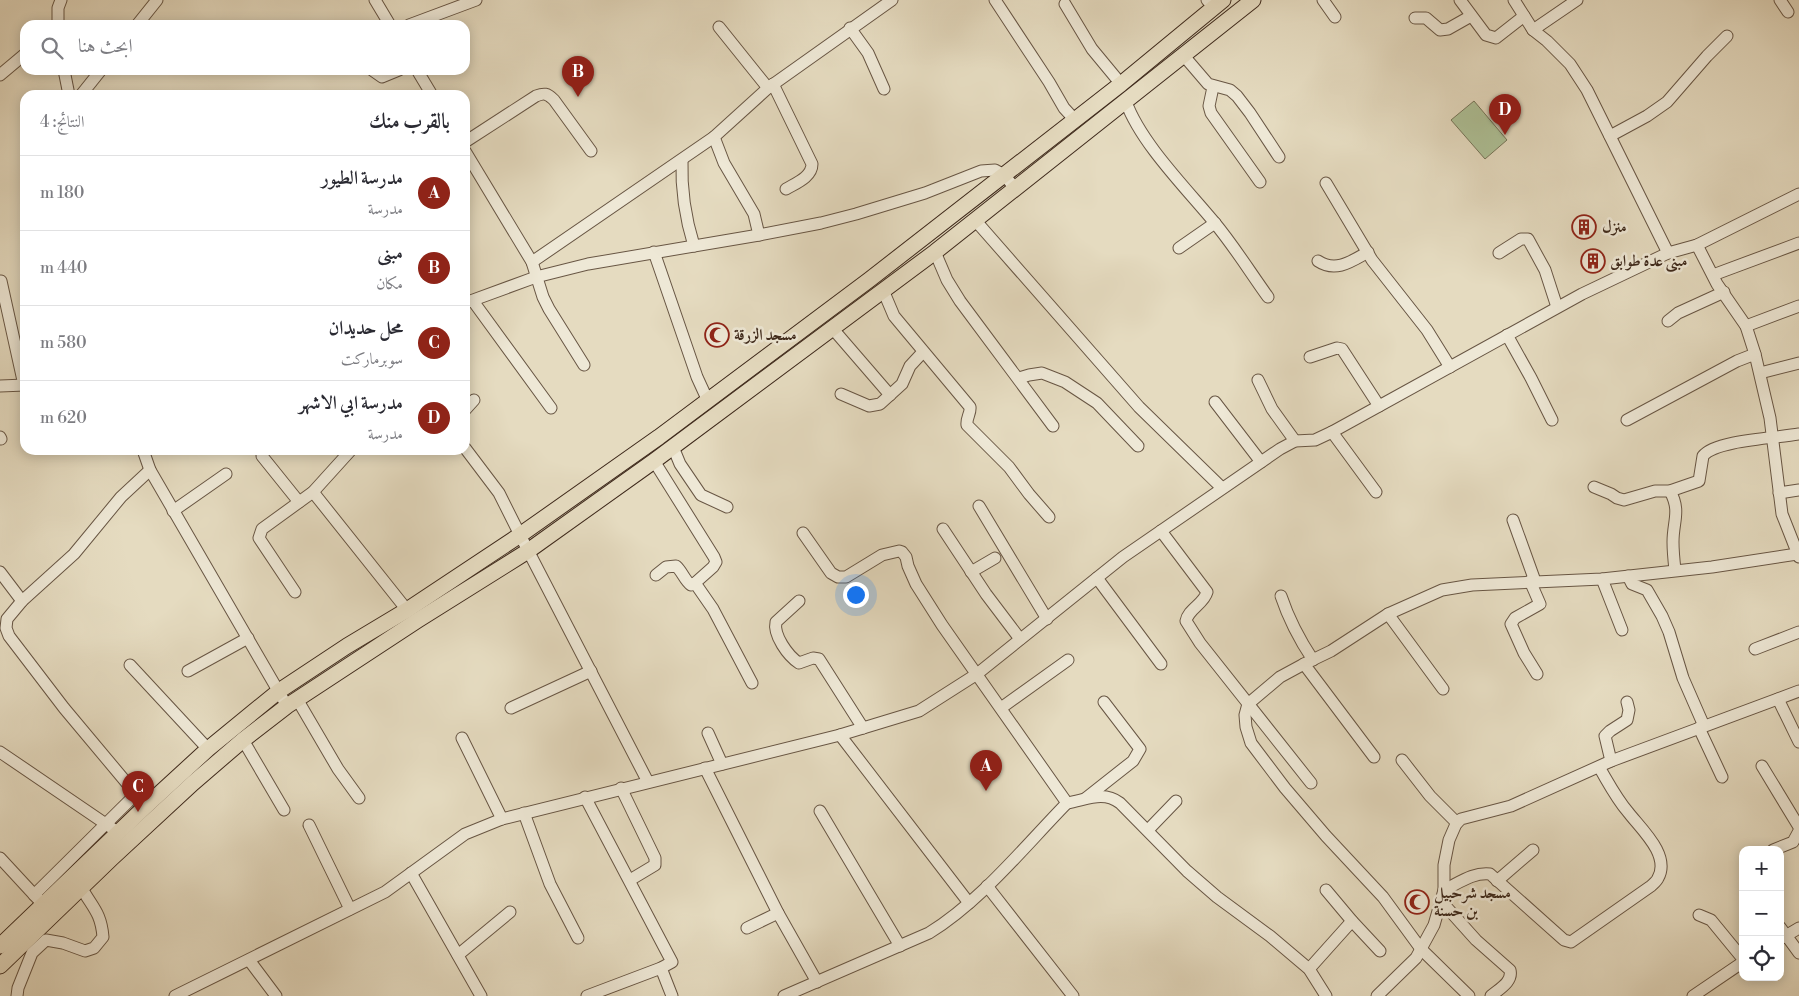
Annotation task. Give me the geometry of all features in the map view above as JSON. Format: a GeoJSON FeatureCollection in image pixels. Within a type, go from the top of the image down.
{"type":"FeatureCollection","features":[{"type":"Feature","properties":{"kind":"main road"},"geometry":{"type":"LineString","coordinates":[[0,966],[81,887],[194,783],[292,702],[528,551],[654,461],[935,252],[1253,0]]}},
{"type":"Feature","properties":{"kind":"main road"},"geometry":{"type":"LineString","coordinates":[[22,944],[39,900],[119,833],[140,800],[208,749],[279,691],[347,646],[407,610],[520,535],[708,401],[869,280],[1121,84],[1214,3]]}},
{"type":"Feature","properties":{"kind":"main road"},"geometry":{"type":"LineString","coordinates":[[0,946],[22,944]]}},
{"type":"Feature","properties":{"kind":"street"},"geometry":{"type":"LineString","coordinates":[[58,20],[60,0]]}},
{"type":"Feature","properties":{"kind":"street"},"geometry":{"type":"LineString","coordinates":[[141,20],[157,0]]}},
{"type":"Feature","properties":{"kind":"street"},"geometry":{"type":"LineString","coordinates":[[375,0],[387,20]]}},
{"type":"Feature","properties":{"kind":"street"},"geometry":{"type":"LineString","coordinates":[[422,20],[476,0]]}},
{"type":"Feature","properties":{"kind":"street"},"geometry":{"type":"LineString","coordinates":[[532,262],[714,137],[770,86],[892,0]]}},
{"type":"Feature","properties":{"kind":"street"},"geometry":{"type":"LineString","coordinates":[[995,0],[1064,108],[1075,120]]}},
{"type":"Feature","properties":{"kind":"street"},"geometry":{"type":"LineString","coordinates":[[1323,0],[1335,17]]}},
{"type":"Feature","properties":{"kind":"street"},"geometry":{"type":"LineString","coordinates":[[1460,0],[1486,35],[1496,38],[1524,16]]}},
{"type":"Feature","properties":{"kind":"street"},"geometry":{"type":"LineString","coordinates":[[1514,0],[1533,30],[1570,64],[1587,90],[1668,253]]}},
{"type":"Feature","properties":{"kind":"street"},"geometry":{"type":"LineString","coordinates":[[1533,30],[1577,0]]}},
{"type":"Feature","properties":{"kind":"street"},"geometry":{"type":"LineString","coordinates":[[1780,0],[1788,12]]}},
{"type":"Feature","properties":{"kind":"street"},"geometry":{"type":"LineString","coordinates":[[1065,4],[1092,49],[1121,84]]}},
{"type":"Feature","properties":{"kind":"street"},"geometry":{"type":"LineString","coordinates":[[1415,18],[1426,18],[1440,30],[1448,29],[1471,16]]}},
{"type":"Feature","properties":{"kind":"street"},"geometry":{"type":"LineString","coordinates":[[719,27],[770,86],[812,164],[812,170],[806,177],[786,189]]}},
{"type":"Feature","properties":{"kind":"street"},"geometry":{"type":"LineString","coordinates":[[850,28],[868,53],[884,89]]}},
{"type":"Feature","properties":{"kind":"street"},"geometry":{"type":"LineString","coordinates":[[1610,136],[1647,116],[1667,102],[1683,82],[1727,36]]}},
{"type":"Feature","properties":{"kind":"street"},"geometry":{"type":"LineString","coordinates":[[1184,56],[1204,81],[1213,87],[1230,90],[1237,96],[1279,157]]}},
{"type":"Feature","properties":{"kind":"street"},"geometry":{"type":"LineString","coordinates":[[0,75],[20,58]]}},
{"type":"Feature","properties":{"kind":"street"},"geometry":{"type":"LineString","coordinates":[[65,75],[67,90]]}},
{"type":"Feature","properties":{"kind":"street"},"geometry":{"type":"LineString","coordinates":[[85,90],[97,75]]}},
{"type":"Feature","properties":{"kind":"street"},"geometry":{"type":"LineString","coordinates":[[420,75],[428,90]]}},
{"type":"Feature","properties":{"kind":"street"},"geometry":{"type":"LineString","coordinates":[[1213,87],[1209,106],[1211,113],[1260,182]]}},
{"type":"Feature","properties":{"kind":"street"},"geometry":{"type":"LineString","coordinates":[[470,139],[536,96],[544,93],[554,100],[591,151]]}},
{"type":"Feature","properties":{"kind":"street"},"geometry":{"type":"LineString","coordinates":[[1126,102],[1132,118],[1144,136],[1215,223],[1268,297]]}},
{"type":"Feature","properties":{"kind":"street"},"geometry":{"type":"LineString","coordinates":[[714,137],[724,162],[754,214],[759,234]]}},
{"type":"Feature","properties":{"kind":"street"},"geometry":{"type":"LineString","coordinates":[[470,159],[532,262],[549,309],[584,365]]}},
{"type":"Feature","properties":{"kind":"street"},"geometry":{"type":"LineString","coordinates":[[682,160],[682,196],[694,246]]}},
{"type":"Feature","properties":{"kind":"street"},"geometry":{"type":"LineString","coordinates":[[470,302],[536,277],[588,264],[821,223],[925,192],[982,171],[995,170],[1004,175],[1015,188]]}},
{"type":"Feature","properties":{"kind":"street"},"geometry":{"type":"LineString","coordinates":[[1326,183],[1380,270],[1427,330],[1450,367]]}},
{"type":"Feature","properties":{"kind":"street"},"geometry":{"type":"LineString","coordinates":[[175,996],[385,892],[465,834],[502,819],[840,735],[919,711],[977,674],[1123,557],[1280,449],[1295,441],[1316,440],[1557,307],[1668,253],[1697,245],[1799,194]]}},
{"type":"Feature","properties":{"kind":"street"},"geometry":{"type":"LineString","coordinates":[[975,220],[1139,407],[1222,488]]}},
{"type":"Feature","properties":{"kind":"street"},"geometry":{"type":"LineString","coordinates":[[1179,248],[1215,223]]}},
{"type":"Feature","properties":{"kind":"street"},"geometry":{"type":"LineString","coordinates":[[1499,253],[1521,239],[1528,239],[1545,270],[1557,307]]}},
{"type":"Feature","properties":{"kind":"street"},"geometry":{"type":"LineString","coordinates":[[1713,275],[1799,243]]}},
{"type":"Feature","properties":{"kind":"street"},"geometry":{"type":"LineString","coordinates":[[1469,996],[1421,950],[1383,897],[1284,788],[1251,743],[1246,727],[1245,715],[1248,704],[1280,677],[1332,651],[1388,614],[1448,588],[1532,581],[1602,579],[1798,555],[1795,536],[1782,514],[1773,439],[1760,372],[1746,326],[1713,275],[1697,245]]}},
{"type":"Feature","properties":{"kind":"street"},"geometry":{"type":"LineString","coordinates":[[654,252],[696,378],[708,401]]}},
{"type":"Feature","properties":{"kind":"street"},"geometry":{"type":"LineString","coordinates":[[935,252],[947,280],[960,301],[1053,426]]}},
{"type":"Feature","properties":{"kind":"street"},"geometry":{"type":"LineString","coordinates":[[1318,261],[1327,266],[1338,267],[1368,252]]}},
{"type":"Feature","properties":{"kind":"street"},"geometry":{"type":"LineString","coordinates":[[1,282],[20,367]]}},
{"type":"Feature","properties":{"kind":"street"},"geometry":{"type":"LineString","coordinates":[[883,290],[894,316],[970,407],[967,418],[968,425],[1009,467],[1049,517]]}},
{"type":"Feature","properties":{"kind":"street"},"geometry":{"type":"LineString","coordinates":[[1668,321],[1678,313],[1724,292]]}},
{"type":"Feature","properties":{"kind":"street"},"geometry":{"type":"LineString","coordinates":[[470,303],[550,408]]}},
{"type":"Feature","properties":{"kind":"street"},"geometry":{"type":"LineString","coordinates":[[1746,326],[1799,306]]}},
{"type":"Feature","properties":{"kind":"street"},"geometry":{"type":"LineString","coordinates":[[833,329],[890,395]]}},
{"type":"Feature","properties":{"kind":"street"},"geometry":{"type":"LineString","coordinates":[[1507,335],[1552,420]]}},
{"type":"Feature","properties":{"kind":"street"},"geometry":{"type":"LineString","coordinates":[[1310,357],[1336,348],[1342,349],[1378,406]]}},
{"type":"Feature","properties":{"kind":"street"},"geometry":{"type":"LineString","coordinates":[[841,394],[869,406],[880,404],[902,384],[910,366],[923,352]]}},
{"type":"Feature","properties":{"kind":"street"},"geometry":{"type":"LineString","coordinates":[[1628,420],[1730,365],[1755,354]]}},
{"type":"Feature","properties":{"kind":"street"},"geometry":{"type":"LineString","coordinates":[[1760,372],[1799,363]]}},
{"type":"Feature","properties":{"kind":"street"},"geometry":{"type":"LineString","coordinates":[[1019,378],[1028,374],[1042,373],[1065,382],[1097,403],[1138,446]]}},
{"type":"Feature","properties":{"kind":"street"},"geometry":{"type":"LineString","coordinates":[[1258,380],[1272,409],[1295,441]]}},
{"type":"Feature","properties":{"kind":"street"},"geometry":{"type":"LineString","coordinates":[[0,386],[20,385]]}},
{"type":"Feature","properties":{"kind":"street"},"geometry":{"type":"LineString","coordinates":[[470,404],[474,400]]}},
{"type":"Feature","properties":{"kind":"street"},"geometry":{"type":"LineString","coordinates":[[1215,402],[1261,462]]}},
{"type":"Feature","properties":{"kind":"street"},"geometry":{"type":"LineString","coordinates":[[1332,432],[1376,492]]}},
{"type":"Feature","properties":{"kind":"street"},"geometry":{"type":"LineString","coordinates":[[1594,487],[1624,500],[1655,490],[1670,491],[1699,481],[1703,456],[1713,448],[1799,434]]}},
{"type":"Feature","properties":{"kind":"street"},"geometry":{"type":"LineString","coordinates":[[673,447],[680,464],[701,495],[727,507]]}},
{"type":"Feature","properties":{"kind":"street"},"geometry":{"type":"LineString","coordinates":[[145,455],[150,470],[173,511],[279,691],[292,702],[359,798]]}},
{"type":"Feature","properties":{"kind":"street"},"geometry":{"type":"LineString","coordinates":[[296,592],[259,538],[259,534],[262,529],[312,492],[346,455]]}},
{"type":"Feature","properties":{"kind":"street"},"geometry":{"type":"LineString","coordinates":[[470,455],[499,493],[648,782]]}},
{"type":"Feature","properties":{"kind":"street"},"geometry":{"type":"LineString","coordinates":[[262,456],[299,502]]}},
{"type":"Feature","properties":{"kind":"street"},"geometry":{"type":"LineString","coordinates":[[654,461],[716,562],[713,568],[695,583],[691,584],[688,583],[676,566],[666,568],[656,575]]}},
{"type":"Feature","properties":{"kind":"street"},"geometry":{"type":"LineString","coordinates":[[0,859],[39,900],[106,824],[140,800],[64,708],[9,636],[6,628],[7,619],[22,601],[74,554],[121,497],[150,470]]}},
{"type":"Feature","properties":{"kind":"street"},"geometry":{"type":"LineString","coordinates":[[173,511],[226,474]]}},
{"type":"Feature","properties":{"kind":"street"},"geometry":{"type":"LineString","coordinates":[[1779,493],[1799,490]]}},
{"type":"Feature","properties":{"kind":"street"},"geometry":{"type":"LineString","coordinates":[[1670,491],[1677,509],[1673,542],[1675,570]]}},
{"type":"Feature","properties":{"kind":"street"},"geometry":{"type":"LineString","coordinates":[[312,492],[407,610]]}},
{"type":"Feature","properties":{"kind":"street"},"geometry":{"type":"LineString","coordinates":[[979,506],[1047,619]]}},
{"type":"Feature","properties":{"kind":"street"},"geometry":{"type":"LineString","coordinates":[[1513,520],[1540,604],[1514,618],[1511,624],[1524,653],[1537,674]]}},
{"type":"Feature","properties":{"kind":"street"},"geometry":{"type":"LineString","coordinates":[[943,529],[971,572],[1020,640]]}},
{"type":"Feature","properties":{"kind":"street"},"geometry":{"type":"LineString","coordinates":[[1161,531],[1207,592],[1206,597],[1187,616],[1186,621],[1200,642],[1311,783]]}},
{"type":"Feature","properties":{"kind":"street"},"geometry":{"type":"LineString","coordinates":[[803,533],[830,573],[838,577],[846,577],[882,555],[902,552],[906,557],[916,584],[942,625],[1067,803]]}},
{"type":"Feature","properties":{"kind":"street"},"geometry":{"type":"LineString","coordinates":[[971,572],[995,558]]}},
{"type":"Feature","properties":{"kind":"street"},"geometry":{"type":"LineString","coordinates":[[0,572],[22,601]]}},
{"type":"Feature","properties":{"kind":"street"},"geometry":{"type":"LineString","coordinates":[[1628,576],[1632,584],[1647,590],[1662,616],[1701,727],[1722,777]]}},
{"type":"Feature","properties":{"kind":"street"},"geometry":{"type":"LineString","coordinates":[[1097,578],[1161,664]]}},
{"type":"Feature","properties":{"kind":"street"},"geometry":{"type":"LineString","coordinates":[[1602,579],[1622,630]]}},
{"type":"Feature","properties":{"kind":"street"},"geometry":{"type":"LineString","coordinates":[[695,583],[713,608],[752,683]]}},
{"type":"Feature","properties":{"kind":"street"},"geometry":{"type":"LineString","coordinates":[[1281,596],[1308,662],[1374,756]]}},
{"type":"Feature","properties":{"kind":"street"},"geometry":{"type":"LineString","coordinates":[[799,600],[776,622],[774,627],[776,635],[793,660],[799,663],[813,658],[819,659],[863,728]]}},
{"type":"Feature","properties":{"kind":"street"},"geometry":{"type":"LineString","coordinates":[[1388,614],[1443,689]]}},
{"type":"Feature","properties":{"kind":"street"},"geometry":{"type":"LineString","coordinates":[[1755,649],[1799,632]]}},
{"type":"Feature","properties":{"kind":"street"},"geometry":{"type":"LineString","coordinates":[[188,672],[248,638]]}},
{"type":"Feature","properties":{"kind":"street"},"geometry":{"type":"LineString","coordinates":[[1001,708],[1068,660]]}},
{"type":"Feature","properties":{"kind":"street"},"geometry":{"type":"LineString","coordinates":[[130,664],[208,749]]}},
{"type":"Feature","properties":{"kind":"street"},"geometry":{"type":"LineString","coordinates":[[511,708],[591,671]]}},
{"type":"Feature","properties":{"kind":"street"},"geometry":{"type":"LineString","coordinates":[[1377,996],[1416,958],[1434,925],[1443,896],[1444,865],[1449,840],[1456,823],[1461,819],[1511,806],[1611,761],[1799,691]]}},
{"type":"Feature","properties":{"kind":"street"},"geometry":{"type":"LineString","coordinates":[[1778,699],[1799,742]]}},
{"type":"Feature","properties":{"kind":"street"},"geometry":{"type":"LineString","coordinates":[[1083,801],[1134,761],[1140,749],[1104,702]]}},
{"type":"Feature","properties":{"kind":"street"},"geometry":{"type":"LineString","coordinates":[[1611,761],[1605,736],[1627,720],[1629,710],[1627,702]]}},
{"type":"Feature","properties":{"kind":"street"},"geometry":{"type":"LineString","coordinates":[[708,733],[722,764]]}},
{"type":"Feature","properties":{"kind":"street"},"geometry":{"type":"LineString","coordinates":[[840,735],[969,903]]}},
{"type":"Feature","properties":{"kind":"street"},"geometry":{"type":"LineString","coordinates":[[462,738],[502,819]]}},
{"type":"Feature","properties":{"kind":"street"},"geometry":{"type":"LineString","coordinates":[[244,740],[284,810]]}},
{"type":"Feature","properties":{"kind":"street"},"geometry":{"type":"LineString","coordinates":[[0,752],[119,833]]}},
{"type":"Feature","properties":{"kind":"street"},"geometry":{"type":"LineString","coordinates":[[1402,760],[1430,796],[1456,823]]}},
{"type":"Feature","properties":{"kind":"street"},"geometry":{"type":"LineString","coordinates":[[1762,766],[1799,829],[1793,842],[1783,846]]}},
{"type":"Feature","properties":{"kind":"street"},"geometry":{"type":"LineString","coordinates":[[1443,896],[1473,876],[1482,873],[1490,874],[1564,940],[1571,942],[1651,886],[1658,878],[1661,862],[1655,845],[1620,802],[1599,767]]}},
{"type":"Feature","properties":{"kind":"street"},"geometry":{"type":"LineString","coordinates":[[705,768],[778,913],[817,982]]}},
{"type":"Feature","properties":{"kind":"street"},"geometry":{"type":"LineString","coordinates":[[621,788],[655,858],[655,865],[630,880]]}},
{"type":"Feature","properties":{"kind":"street"},"geometry":{"type":"LineString","coordinates":[[585,797],[672,960],[670,964],[661,968],[587,996]]}},
{"type":"Feature","properties":{"kind":"street"},"geometry":{"type":"LineString","coordinates":[[789,995],[929,933],[944,924],[987,886],[1067,803],[1083,801],[1094,797],[1112,797],[1132,814],[1178,863],[1206,888],[1270,936],[1309,969],[1326,996]]}},
{"type":"Feature","properties":{"kind":"street"},"geometry":{"type":"LineString","coordinates":[[1148,830],[1176,801]]}},
{"type":"Feature","properties":{"kind":"street"},"geometry":{"type":"LineString","coordinates":[[820,811],[900,946]]}},
{"type":"Feature","properties":{"kind":"street"},"geometry":{"type":"LineString","coordinates":[[524,813],[550,884],[578,938]]}},
{"type":"Feature","properties":{"kind":"street"},"geometry":{"type":"LineString","coordinates":[[309,826],[350,909]]}},
{"type":"Feature","properties":{"kind":"street"},"geometry":{"type":"LineString","coordinates":[[1497,880],[1533,850]]}},
{"type":"Feature","properties":{"kind":"street"},"geometry":{"type":"LineString","coordinates":[[411,873],[481,996]]}},
{"type":"Feature","properties":{"kind":"street"},"geometry":{"type":"LineString","coordinates":[[987,886],[1072,996]]}},
{"type":"Feature","properties":{"kind":"street"},"geometry":{"type":"LineString","coordinates":[[17,996],[22,944],[46,940],[63,943],[84,951],[94,948],[103,937],[102,922],[93,903],[81,887]]}},
{"type":"Feature","properties":{"kind":"street"},"geometry":{"type":"LineString","coordinates":[[1326,890],[1380,950]]}},
{"type":"Feature","properties":{"kind":"street"},"geometry":{"type":"LineString","coordinates":[[1443,896],[1476,940],[1510,970],[1511,976],[1509,980],[1491,996]]}},
{"type":"Feature","properties":{"kind":"street"},"geometry":{"type":"LineString","coordinates":[[458,955],[510,912]]}},
{"type":"Feature","properties":{"kind":"street"},"geometry":{"type":"LineString","coordinates":[[747,928],[778,913]]}},
{"type":"Feature","properties":{"kind":"street"},"geometry":{"type":"LineString","coordinates":[[1699,915],[1708,917],[1715,924],[1739,956]]}},
{"type":"Feature","properties":{"kind":"street"},"geometry":{"type":"LineString","coordinates":[[1309,969],[1352,921]]}},
{"type":"Feature","properties":{"kind":"street"},"geometry":{"type":"LineString","coordinates":[[1784,933],[1799,928]]}},
{"type":"Feature","properties":{"kind":"street"},"geometry":{"type":"LineString","coordinates":[[1784,936],[1799,952]]}},
{"type":"Feature","properties":{"kind":"street"},"geometry":{"type":"LineString","coordinates":[[249,960],[276,996]]}},
{"type":"Feature","properties":{"kind":"street"},"geometry":{"type":"LineString","coordinates":[[1693,996],[1739,964]]}},
{"type":"Feature","properties":{"kind":"street"},"geometry":{"type":"LineString","coordinates":[[661,968],[672,996]]}},
{"type":"Feature","properties":{"kind":"green space"},"geometry":{"type":"Polygon","coordinates":[[[1474,101],[1507,140],[1485,159],[1451,120],[1474,101]]]}},
{"type":"Feature","properties":{"kind":"place","name":"مبنى"},"geometry":{"type":"Point","coordinates":[578,97]}},
{"type":"Feature","properties":{"kind":"place","name":"مدرسة ابي الاشهر"},"geometry":{"type":"Point","coordinates":[1505,135]}},
{"type":"Feature","properties":{"kind":"place","name":"منزل"},"geometry":{"type":"Point","coordinates":[1584,227]}},
{"type":"Feature","properties":{"kind":"place","name":"مبنى عدة طوابق"},"geometry":{"type":"Point","coordinates":[1593,261]}},
{"type":"Feature","properties":{"kind":"place","name":"مسجد الزرقة"},"geometry":{"type":"Point","coordinates":[717,335]}},
{"type":"Feature","properties":{"kind":"place","name":"مدرسة الطيور"},"geometry":{"type":"Point","coordinates":[986,791]}},
{"type":"Feature","properties":{"kind":"place","name":"محل حديدان"},"geometry":{"type":"Point","coordinates":[138,812]}},
{"type":"Feature","properties":{"kind":"place","name":"مسجد شرحبيل بن حسنة"},"geometry":{"type":"Point","coordinates":[1417,902]}}]}
